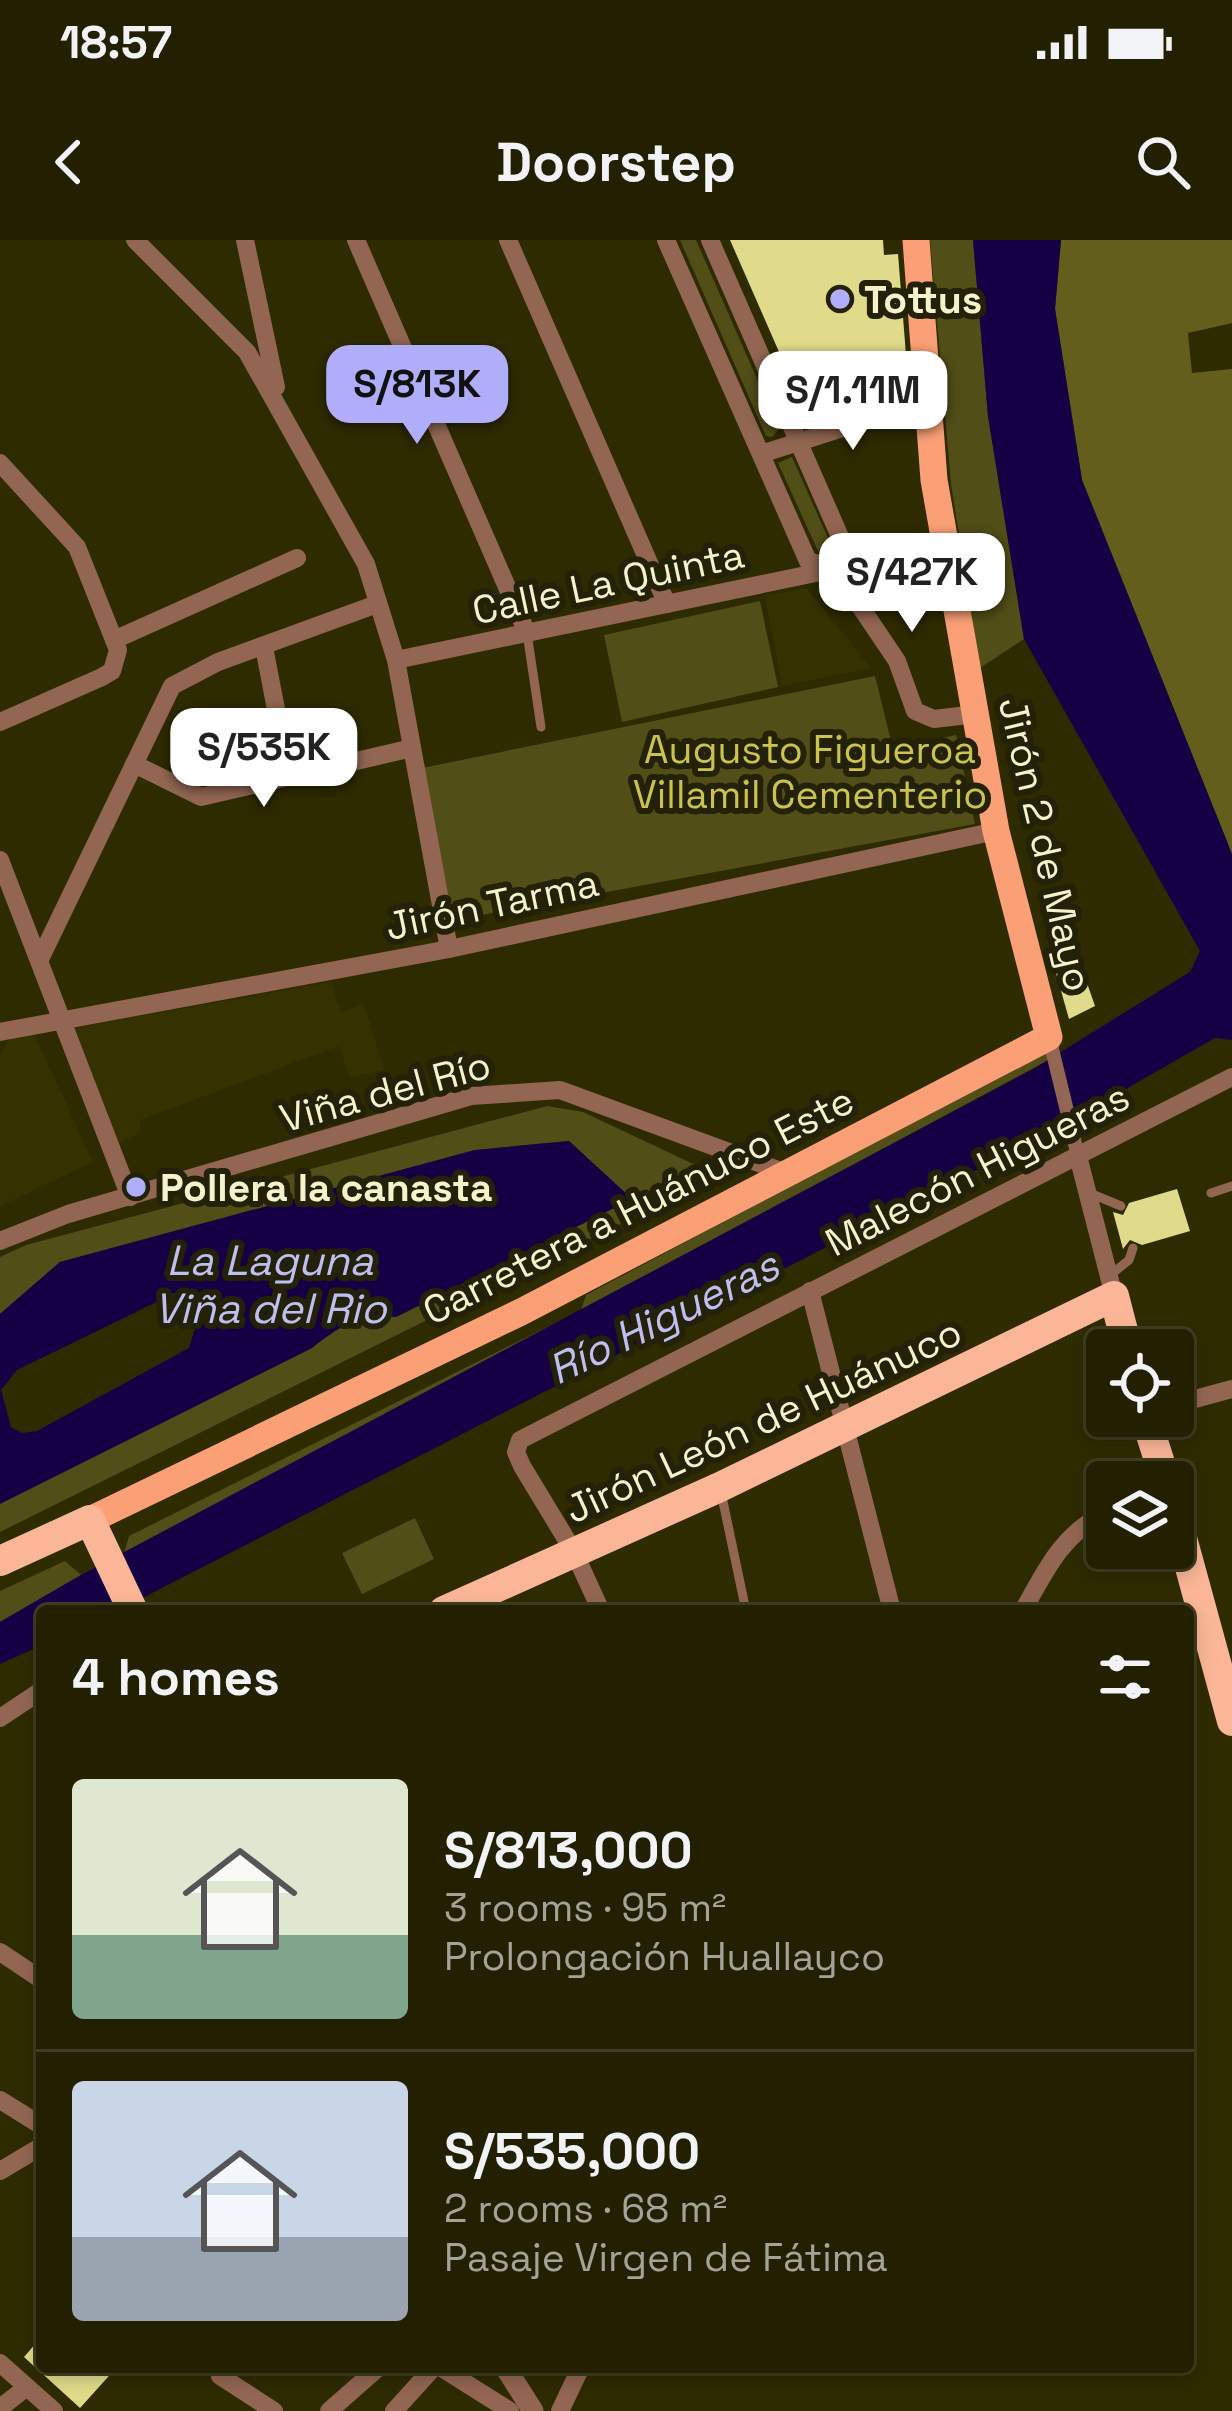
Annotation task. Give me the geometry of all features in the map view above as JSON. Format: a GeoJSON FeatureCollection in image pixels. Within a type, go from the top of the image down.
{"type":"FeatureCollection","features":[{"type":"Feature","properties":{"kind":"highway"},"geometry":{"type":"LineString","coordinates":[[1112,1286],[1123,1329]]}},
{"type":"Feature","properties":{"kind":"highway","name":"Jirón León de Huánuco"},"geometry":{"type":"LineString","coordinates":[[457,1605],[846,1427],[1112,1286]]}},
{"type":"Feature","properties":{"kind":"highway"},"geometry":{"type":"LineString","coordinates":[[90,1520],[130,1605]]}},
{"type":"Feature","properties":{"kind":"highway","name":"Carretera a Huánuco Este"},"geometry":{"type":"LineString","coordinates":[[0,1561],[90,1520]]}},
{"type":"Feature","properties":{"kind":"highway"},"geometry":{"type":"LineString","coordinates":[[1191,1569],[1232,1720]]}},
{"type":"Feature","properties":{"kind":"main road","name":"Jirón 2 de Mayo"},"geometry":{"type":"LineString","coordinates":[[916,240],[934,480],[996,831],[1052,1045]]}},
{"type":"Feature","properties":{"kind":"main road","name":"Carretera a Huánuco Este"},"geometry":{"type":"LineString","coordinates":[[90,1520],[520,1312],[786,1173],[1052,1045]]}},
{"type":"Feature","properties":{"kind":"street"},"geometry":{"type":"LineString","coordinates":[[135,240],[247,352],[367,564],[396,660],[408,749],[449,949]]}},
{"type":"Feature","properties":{"kind":"street"},"geometry":{"type":"LineString","coordinates":[[245,240],[280,404]]}},
{"type":"Feature","properties":{"kind":"street"},"geometry":{"type":"LineString","coordinates":[[356,240],[527,633]]}},
{"type":"Feature","properties":{"kind":"street"},"geometry":{"type":"LineString","coordinates":[[508,240],[667,604]]}},
{"type":"Feature","properties":{"kind":"street"},"geometry":{"type":"LineString","coordinates":[[666,240],[808,560],[835,569],[897,661],[915,711],[934,719],[976,714]]}},
{"type":"Feature","properties":{"kind":"street"},"geometry":{"type":"LineString","coordinates":[[710,240],[841,539],[835,569]]}},
{"type":"Feature","properties":{"kind":"street"},"geometry":{"type":"LineString","coordinates":[[761,454],[928,401]]}},
{"type":"Feature","properties":{"kind":"street"},"geometry":{"type":"LineString","coordinates":[[0,463],[77,548],[114,640],[112,670],[0,722]]}},
{"type":"Feature","properties":{"kind":"street"},"geometry":{"type":"LineString","coordinates":[[114,640],[296,558]]}},
{"type":"Feature","properties":{"kind":"street","name":"Calle La Quinta"},"geometry":{"type":"LineString","coordinates":[[396,660],[835,569]]}},
{"type":"Feature","properties":{"kind":"street"},"geometry":{"type":"LineString","coordinates":[[40,959],[172,686],[218,662],[377,604]]}},
{"type":"Feature","properties":{"kind":"street"},"geometry":{"type":"LineString","coordinates":[[264,647],[289,777]]}},
{"type":"Feature","properties":{"kind":"street"},"geometry":{"type":"LineString","coordinates":[[134,764],[193,796],[408,749]]}},
{"type":"Feature","properties":{"kind":"street","name":"Jirón Tarma"},"geometry":{"type":"LineString","coordinates":[[0,1032],[449,949],[996,831]]}},
{"type":"Feature","properties":{"kind":"street"},"geometry":{"type":"LineString","coordinates":[[0,860],[130,1197]]}},
{"type":"Feature","properties":{"kind":"street"},"geometry":{"type":"LineString","coordinates":[[1052,1045],[1112,1286]]}},
{"type":"Feature","properties":{"kind":"street","name":"Malecón Higueras"},"geometry":{"type":"LineString","coordinates":[[574,1552],[522,1466],[516,1452],[520,1440],[1232,1077]]}},
{"type":"Feature","properties":{"kind":"street","name":"Viña del Río"},"geometry":{"type":"LineString","coordinates":[[0,1241],[130,1197],[471,1096],[548,1087],[786,1173]]}},
{"type":"Feature","properties":{"kind":"street"},"geometry":{"type":"LineString","coordinates":[[811,1291],[890,1605]]}},
{"type":"Feature","properties":{"kind":"street"},"geometry":{"type":"LineString","coordinates":[[1194,1399],[1232,1389]]}},
{"type":"Feature","properties":{"kind":"street"},"geometry":{"type":"LineString","coordinates":[[1026,1605],[1061,1545],[1086,1522]]}},
{"type":"Feature","properties":{"kind":"street"},"geometry":{"type":"LineString","coordinates":[[574,1552],[598,1605]]}},
{"type":"Feature","properties":{"kind":"street"},"geometry":{"type":"LineString","coordinates":[[0,1718],[36,1694]]}},
{"type":"Feature","properties":{"kind":"street"},"geometry":{"type":"LineString","coordinates":[[0,1952],[36,1976]]}},
{"type":"Feature","properties":{"kind":"street"},"geometry":{"type":"LineString","coordinates":[[0,2100],[36,2122]]}},
{"type":"Feature","properties":{"kind":"street"},"geometry":{"type":"LineString","coordinates":[[0,2171],[36,2150]]}},
{"type":"Feature","properties":{"kind":"street"},"geometry":{"type":"LineString","coordinates":[[0,2363],[54,2411]]}},
{"type":"Feature","properties":{"kind":"street"},"geometry":{"type":"LineString","coordinates":[[329,2411],[372,2373]]}},
{"type":"Feature","properties":{"kind":"street"},"geometry":{"type":"LineString","coordinates":[[394,2411],[431,2373]]}},
{"type":"Feature","properties":{"kind":"street"},"geometry":{"type":"LineString","coordinates":[[447,2373],[510,2411]]}},
{"type":"Feature","properties":{"kind":"street"},"geometry":{"type":"LineString","coordinates":[[509,2373],[533,2411]]}},
{"type":"Feature","properties":{"kind":"street"},"geometry":{"type":"LineString","coordinates":[[560,2411],[578,2373]]}},
{"type":"Feature","properties":{"kind":"street"},"geometry":{"type":"LineString","coordinates":[[220,2376],[274,2411]]}},
{"type":"Feature","properties":{"kind":"street"},"geometry":{"type":"LineString","coordinates":[[0,2408],[27,2387]]}},
{"type":"Feature","properties":{"kind":"lane"},"geometry":{"type":"LineString","coordinates":[[527,633],[542,727]]}},
{"type":"Feature","properties":{"kind":"lane"},"geometry":{"type":"LineString","coordinates":[[1211,1193],[1232,1186]]}},
{"type":"Feature","properties":{"kind":"lane"},"geometry":{"type":"LineString","coordinates":[[1087,1192],[1121,1206]]}},
{"type":"Feature","properties":{"kind":"lane"},"geometry":{"type":"LineString","coordinates":[[1112,1286],[1133,1248]]}},
{"type":"Feature","properties":{"kind":"lane"},"geometry":{"type":"LineString","coordinates":[[720,1486],[745,1605]]}},
{"type":"Feature","properties":{"kind":"shaded area"},"geometry":{"type":"Polygon","coordinates":[[[1061,240],[1232,240],[1232,323],[1188,333],[1192,373],[1232,369],[1232,854],[1082,480],[1055,309],[1061,240]]]}},
{"type":"Feature","properties":{"kind":"shaded area"},"geometry":{"type":"Polygon","coordinates":[[[806,588],[871,668],[782,686],[765,596],[806,588]]]}},
{"type":"Feature","properties":{"kind":"shaded area"},"geometry":{"type":"Polygon","coordinates":[[[331,982],[341,1012],[364,1004],[384,1070],[350,1078],[339,1046],[140,1120],[141,1132],[115,1145],[74,1028],[331,982]]]}},
{"type":"Feature","properties":{"kind":"shaded area"},"geometry":{"type":"Polygon","coordinates":[[[33,1032],[93,1162],[0,1206],[0,1056],[9,1039],[33,1032]]]}},
{"type":"Feature","properties":{"kind":"green space"},"geometry":{"type":"Polygon","coordinates":[[[680,240],[696,240],[779,429],[772,437],[766,436],[680,240]]]}},
{"type":"Feature","properties":{"kind":"green space"},"geometry":{"type":"Polygon","coordinates":[[[930,240],[973,240],[988,416],[1024,639],[980,668],[951,484],[930,240]]]}},
{"type":"Feature","properties":{"kind":"green space"},"geometry":{"type":"Polygon","coordinates":[[[792,457],[831,545],[818,551],[778,463],[792,457]]]}},
{"type":"Feature","properties":{"kind":"green space"},"geometry":{"type":"Polygon","coordinates":[[[760,601],[778,687],[622,722],[604,635],[760,601]]]}},
{"type":"Feature","properties":{"kind":"green space","name":"Augusto Figueroa Villamil Cementerio"},"geometry":{"type":"Polygon","coordinates":[[[875,676],[893,749],[956,735],[975,824],[460,919],[450,912],[422,768],[875,676]]]}},
{"type":"Feature","properties":{"kind":"green space"},"geometry":{"type":"Polygon","coordinates":[[[1045,1051],[1054,1057],[123,1557],[129,1536],[581,1310],[586,1295],[1045,1051]]]}},
{"type":"Feature","properties":{"kind":"green space"},"geometry":{"type":"Polygon","coordinates":[[[547,1106],[583,1112],[706,1170],[703,1183],[0,1532],[0,1503],[312,1348],[342,1327],[396,1317],[632,1199],[569,1141],[475,1150],[60,1262],[0,1314],[0,1257],[26,1245],[547,1106]]]}},
{"type":"Feature","properties":{"kind":"green space"},"geometry":{"type":"Polygon","coordinates":[[[415,1518],[434,1559],[362,1594],[342,1553],[415,1518]]]}},
{"type":"Feature","properties":{"kind":"green space"},"geometry":{"type":"Polygon","coordinates":[[[65,1561],[81,1575],[0,1622],[0,1591],[65,1561]]]}},
{"type":"Feature","properties":{"kind":"water","name":"Río Higueras"},"geometry":{"type":"Polygon","coordinates":[[[973,240],[1061,240],[1055,309],[1082,480],[1232,854],[1232,1040],[1215,1038],[1047,1134],[129,1605],[36,1605],[36,1648],[0,1664],[0,1622],[1035,1068],[1190,972],[1200,951],[1024,639],[988,416],[973,240]]]}},
{"type":"Feature","properties":{"kind":"water","name":"La Laguna Viña del Rio"},"geometry":{"type":"Polygon","coordinates":[[[569,1141],[632,1199],[396,1317],[342,1327],[312,1348],[0,1504],[0,1314],[60,1262],[475,1150],[569,1141]],[[177,1292],[17,1370],[1,1390],[11,1427],[22,1433],[37,1431],[189,1348],[198,1319],[188,1296],[177,1292]]]}},
{"type":"Feature","properties":{"kind":"building"},"geometry":{"type":"Polygon","coordinates":[[[730,240],[883,240],[884,255],[898,254],[909,393],[808,418],[730,240]]]}},
{"type":"Feature","properties":{"kind":"building"},"geometry":{"type":"Polygon","coordinates":[[[1079,960],[1095,1006],[1069,1019],[1056,973],[1079,960]]]}},
{"type":"Feature","properties":{"kind":"building"},"geometry":{"type":"Polygon","coordinates":[[[1177,1189],[1190,1231],[1142,1245],[1130,1240],[1123,1249],[1113,1212],[1123,1215],[1129,1203],[1177,1189]]]}},
{"type":"Feature","properties":{"kind":"building"},"geometry":{"type":"Polygon","coordinates":[[[36,2343],[36,2368],[24,2357],[36,2343]]]}},
{"type":"Feature","properties":{"kind":"building"},"geometry":{"type":"Polygon","coordinates":[[[42,2373],[112,2373],[80,2408],[42,2373]]]}},
{"type":"Feature","properties":{"kind":"place","name":"Tottus"},"geometry":{"type":"Point","coordinates":[840,299]}},
{"type":"Feature","properties":{"kind":"place","name":"Pollera la canasta"},"geometry":{"type":"Point","coordinates":[136,1187]}}]}
